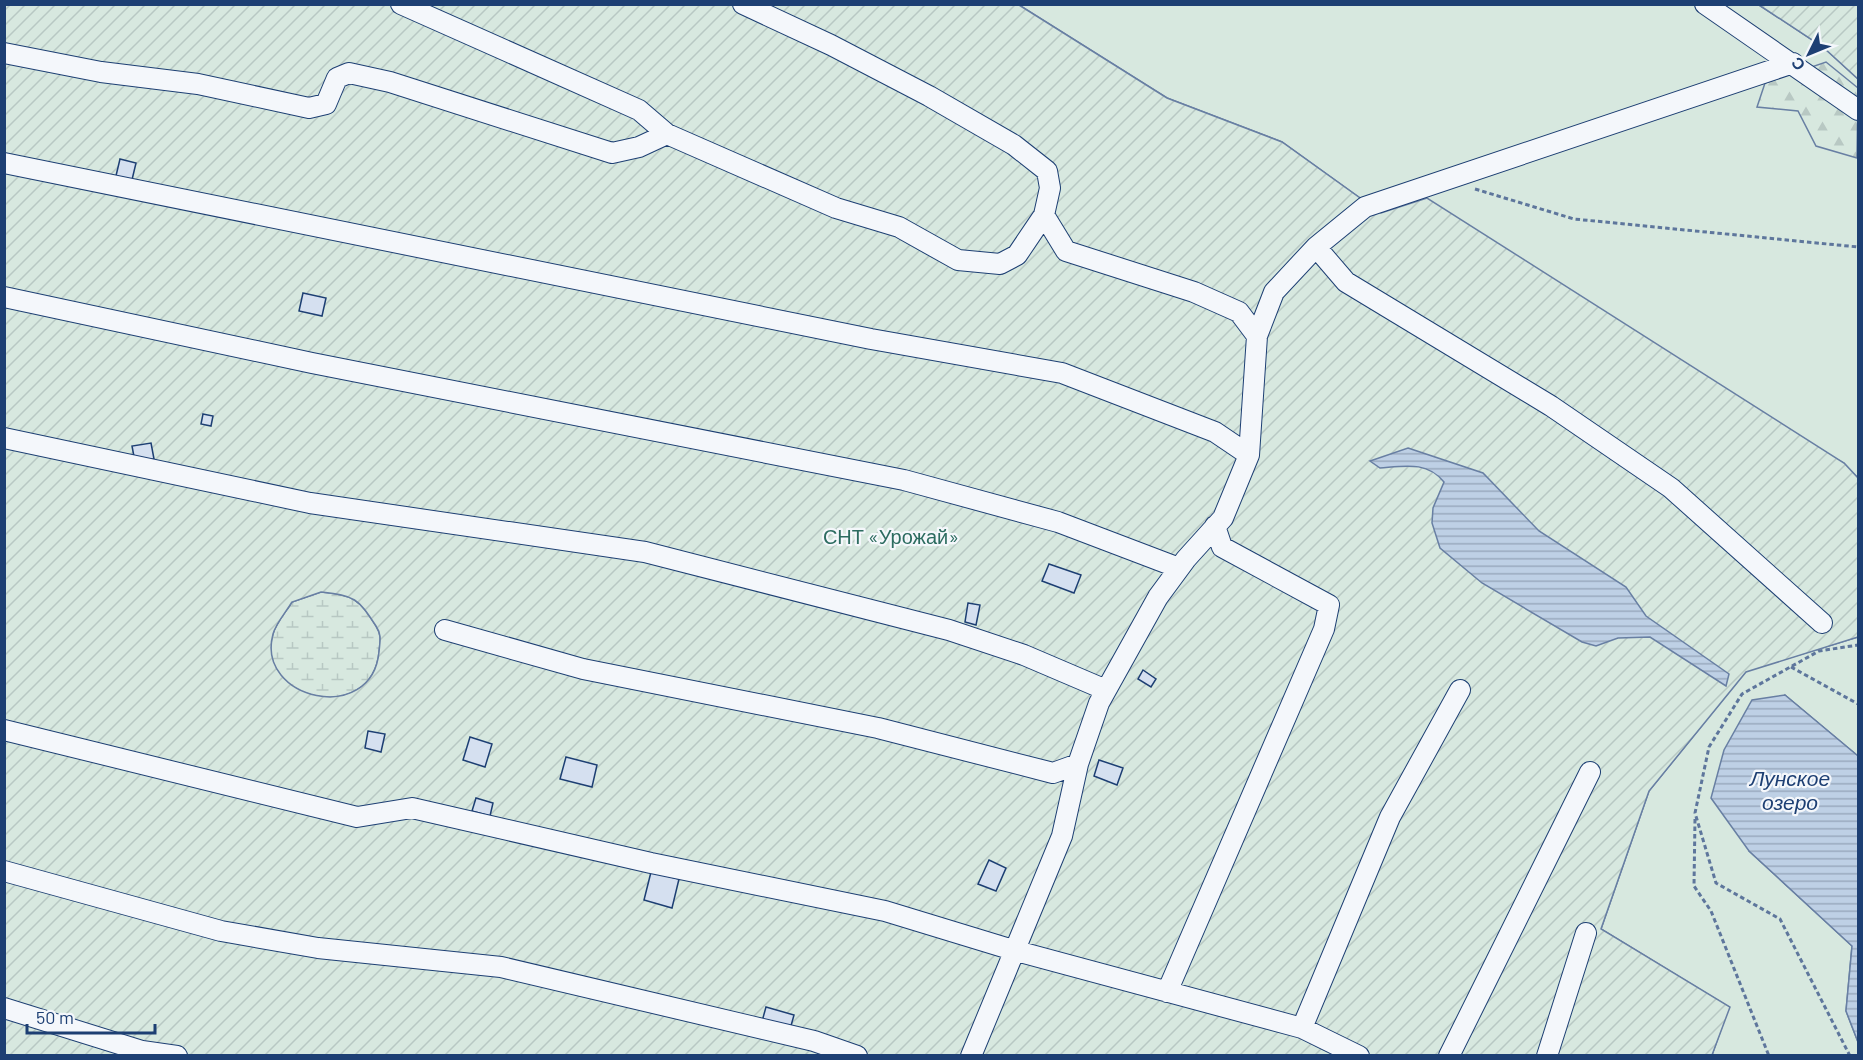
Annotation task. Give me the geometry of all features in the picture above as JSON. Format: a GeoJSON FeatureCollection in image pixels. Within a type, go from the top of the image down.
{"type":"FeatureCollection","features":[{"type":"Feature","properties":{"kind":"street"},"geometry":{"type":"LineString","coordinates":[[401,4],[639,110],[667,134],[836,208],[899,227],[958,260],[1000,264],[1017,255],[1044,216],[1050,188],[1047,171],[1014,145],[831,45],[743,4]]}},
{"type":"Feature","properties":{"kind":"street"},"geometry":{"type":"LineString","coordinates":[[1705,4],[1858,110]]}},
{"type":"Feature","properties":{"kind":"street"},"geometry":{"type":"LineString","coordinates":[[4,53],[101,72],[198,84],[309,108],[326,104],[338,78],[350,73],[390,82],[612,153],[639,147],[667,134]]}},
{"type":"Feature","properties":{"kind":"street"},"geometry":{"type":"LineString","coordinates":[[971,1056],[1012,950],[1062,836],[1078,764],[1099,703],[1158,597],[1179,568],[1223,518],[1249,455],[1257,336],[1274,292],[1316,247],[1365,207],[1793,63]]}},
{"type":"Feature","properties":{"kind":"street"},"geometry":{"type":"LineString","coordinates":[[4,164],[871,339],[1062,372],[1215,432],[1249,455]]}},
{"type":"Feature","properties":{"kind":"street"},"geometry":{"type":"LineString","coordinates":[[1044,216],[1066,251],[1194,292],[1239,312],[1257,336]]}},
{"type":"Feature","properties":{"kind":"street"},"geometry":{"type":"LineString","coordinates":[[1316,247],[1346,282],[1551,406],[1671,488],[1822,622]]}},
{"type":"Feature","properties":{"kind":"street"},"geometry":{"type":"LineString","coordinates":[[4,297],[312,363],[904,480],[1058,522],[1179,568]]}},
{"type":"Feature","properties":{"kind":"street"},"geometry":{"type":"LineString","coordinates":[[4,438],[310,503],[645,552],[949,630],[1024,655],[1106,690]]}},
{"type":"Feature","properties":{"kind":"street"},"geometry":{"type":"LineString","coordinates":[[1167,992],[1324,629],[1329,605],[1222,547],[1215,526]]}},
{"type":"Feature","properties":{"kind":"street"},"geometry":{"type":"LineString","coordinates":[[446,630],[583,669],[878,728],[1053,773],[1078,764]]}},
{"type":"Feature","properties":{"kind":"street"},"geometry":{"type":"LineString","coordinates":[[1302,1028],[1390,818],[1460,690]]}},
{"type":"Feature","properties":{"kind":"street"},"geometry":{"type":"LineString","coordinates":[[4,730],[357,817],[412,808],[651,863],[885,911],[1012,950],[1302,1028],[1359,1056]]}},
{"type":"Feature","properties":{"kind":"street"},"geometry":{"type":"LineString","coordinates":[[1449,1056],[1590,772]]}},
{"type":"Feature","properties":{"kind":"street"},"geometry":{"type":"LineString","coordinates":[[4,872],[221,931],[318,948],[501,967],[814,1041],[857,1056]]}},
{"type":"Feature","properties":{"kind":"street"},"geometry":{"type":"LineString","coordinates":[[1547,1056],[1586,933]]}},
{"type":"Feature","properties":{"kind":"street"},"geometry":{"type":"LineString","coordinates":[[4,1008],[142,1051],[177,1056]]}},
{"type":"Feature","properties":{"kind":"path"},"geometry":{"type":"LineString","coordinates":[[1469,188],[1575,219],[1858,247]]}},
{"type":"Feature","properties":{"kind":"path"},"geometry":{"type":"LineString","coordinates":[[1769,1056],[1711,911],[1695,886],[1695,813],[1709,747],[1742,693],[1819,651],[1858,645]]}},
{"type":"Feature","properties":{"kind":"path"},"geometry":{"type":"LineString","coordinates":[[1791,667],[1858,704]]}},
{"type":"Feature","properties":{"kind":"path"},"geometry":{"type":"LineString","coordinates":[[1695,813],[1716,883],[1780,920],[1850,1056]]}},
{"type":"Feature","properties":{"kind":"green space","name":"СНТ «Урожай»"},"geometry":{"type":"Polygon","coordinates":[[[5,5],[1019,5],[1167,98],[1282,142],[1381,213],[1427,198],[1844,463],[1858,478],[1858,637],[1746,672],[1649,791],[1601,929],[1730,1007],[1712,1055],[5,1056],[5,5]],[[321,592],[292,602],[273,634],[272,657],[281,675],[297,688],[317,696],[338,696],[357,690],[372,675],[379,652],[379,632],[365,609],[349,597],[321,592]]]}},
{"type":"Feature","properties":{"kind":"green space"},"geometry":{"type":"Polygon","coordinates":[[[1019,5],[1759,5],[1823,47],[1858,79],[1858,478],[1844,463],[1381,213],[1282,142],[1167,98],[1019,5]]]}},
{"type":"Feature","properties":{"kind":"green space"},"geometry":{"type":"Polygon","coordinates":[[[1759,5],[1858,5],[1858,79],[1823,47],[1759,5]]]}},
{"type":"Feature","properties":{"kind":"green space"},"geometry":{"type":"Polygon","coordinates":[[[1826,62],[1858,88],[1857,158],[1816,146],[1798,111],[1757,107],[1765,83],[1826,62]]]}},
{"type":"Feature","properties":{"kind":"green space"},"geometry":{"type":"Polygon","coordinates":[[[321,592],[349,597],[360,604],[380,636],[379,652],[371,675],[356,690],[337,697],[316,696],[296,688],[280,675],[272,657],[274,630],[292,602],[321,592]]]}},
{"type":"Feature","properties":{"kind":"green space"},"geometry":{"type":"Polygon","coordinates":[[[1858,637],[1858,756],[1785,695],[1749,851],[1852,946],[1846,1011],[1858,1042],[1858,1055],[1712,1055],[1729,1007],[1601,929],[1649,791],[1746,671],[1858,637]]]}},
{"type":"Feature","properties":{"kind":"water"},"geometry":{"type":"Polygon","coordinates":[[[1408,448],[1483,473],[1539,531],[1626,587],[1646,616],[1729,674],[1726,686],[1650,637],[1618,638],[1596,646],[1582,642],[1482,583],[1440,548],[1432,523],[1433,508],[1444,482],[1437,475],[1423,468],[1407,466],[1380,468],[1370,461],[1408,448]]]}},
{"type":"Feature","properties":{"kind":"water","name":"Лунское озеро"},"geometry":{"type":"Polygon","coordinates":[[[1785,695],[1858,756],[1858,1042],[1846,1011],[1852,946],[1749,851],[1711,798],[1724,750],[1752,700],[1785,695]]]}},
{"type":"Feature","properties":{"kind":"building"},"geometry":{"type":"Polygon","coordinates":[[[120,159],[136,163],[131,184],[115,180],[120,159]]]}},
{"type":"Feature","properties":{"kind":"building"},"geometry":{"type":"Polygon","coordinates":[[[303,293],[326,298],[322,316],[299,311],[303,293]]]}},
{"type":"Feature","properties":{"kind":"building"},"geometry":{"type":"Polygon","coordinates":[[[203,414],[213,416],[211,426],[201,424],[203,414]]]}},
{"type":"Feature","properties":{"kind":"building"},"geometry":{"type":"Polygon","coordinates":[[[151,443],[154,459],[135,462],[132,446],[151,443]]]}},
{"type":"Feature","properties":{"kind":"building"},"geometry":{"type":"Polygon","coordinates":[[[1049,564],[1081,575],[1074,593],[1042,581],[1049,564]]]}},
{"type":"Feature","properties":{"kind":"building"},"geometry":{"type":"Polygon","coordinates":[[[968,603],[980,605],[976,625],[965,622],[968,603]]]}},
{"type":"Feature","properties":{"kind":"building"},"geometry":{"type":"Polygon","coordinates":[[[1143,670],[1156,679],[1151,687],[1138,679],[1143,670]]]}},
{"type":"Feature","properties":{"kind":"building"},"geometry":{"type":"Polygon","coordinates":[[[368,731],[385,734],[381,752],[365,748],[368,731]]]}},
{"type":"Feature","properties":{"kind":"building"},"geometry":{"type":"Polygon","coordinates":[[[470,737],[492,744],[485,767],[463,760],[470,737]]]}},
{"type":"Feature","properties":{"kind":"building"},"geometry":{"type":"Polygon","coordinates":[[[566,757],[597,765],[592,787],[560,779],[566,757]]]}},
{"type":"Feature","properties":{"kind":"building"},"geometry":{"type":"Polygon","coordinates":[[[1099,760],[1123,768],[1117,785],[1094,776],[1099,760]]]}},
{"type":"Feature","properties":{"kind":"building"},"geometry":{"type":"Polygon","coordinates":[[[476,798],[493,803],[490,816],[472,811],[476,798]]]}},
{"type":"Feature","properties":{"kind":"building"},"geometry":{"type":"Polygon","coordinates":[[[989,860],[1006,868],[996,891],[978,884],[989,860]]]}},
{"type":"Feature","properties":{"kind":"building"},"geometry":{"type":"Polygon","coordinates":[[[651,872],[679,879],[672,908],[644,900],[651,872]]]}},
{"type":"Feature","properties":{"kind":"building"},"geometry":{"type":"Polygon","coordinates":[[[766,1007],[794,1015],[789,1033],[761,1025],[766,1007]]]}}]}
